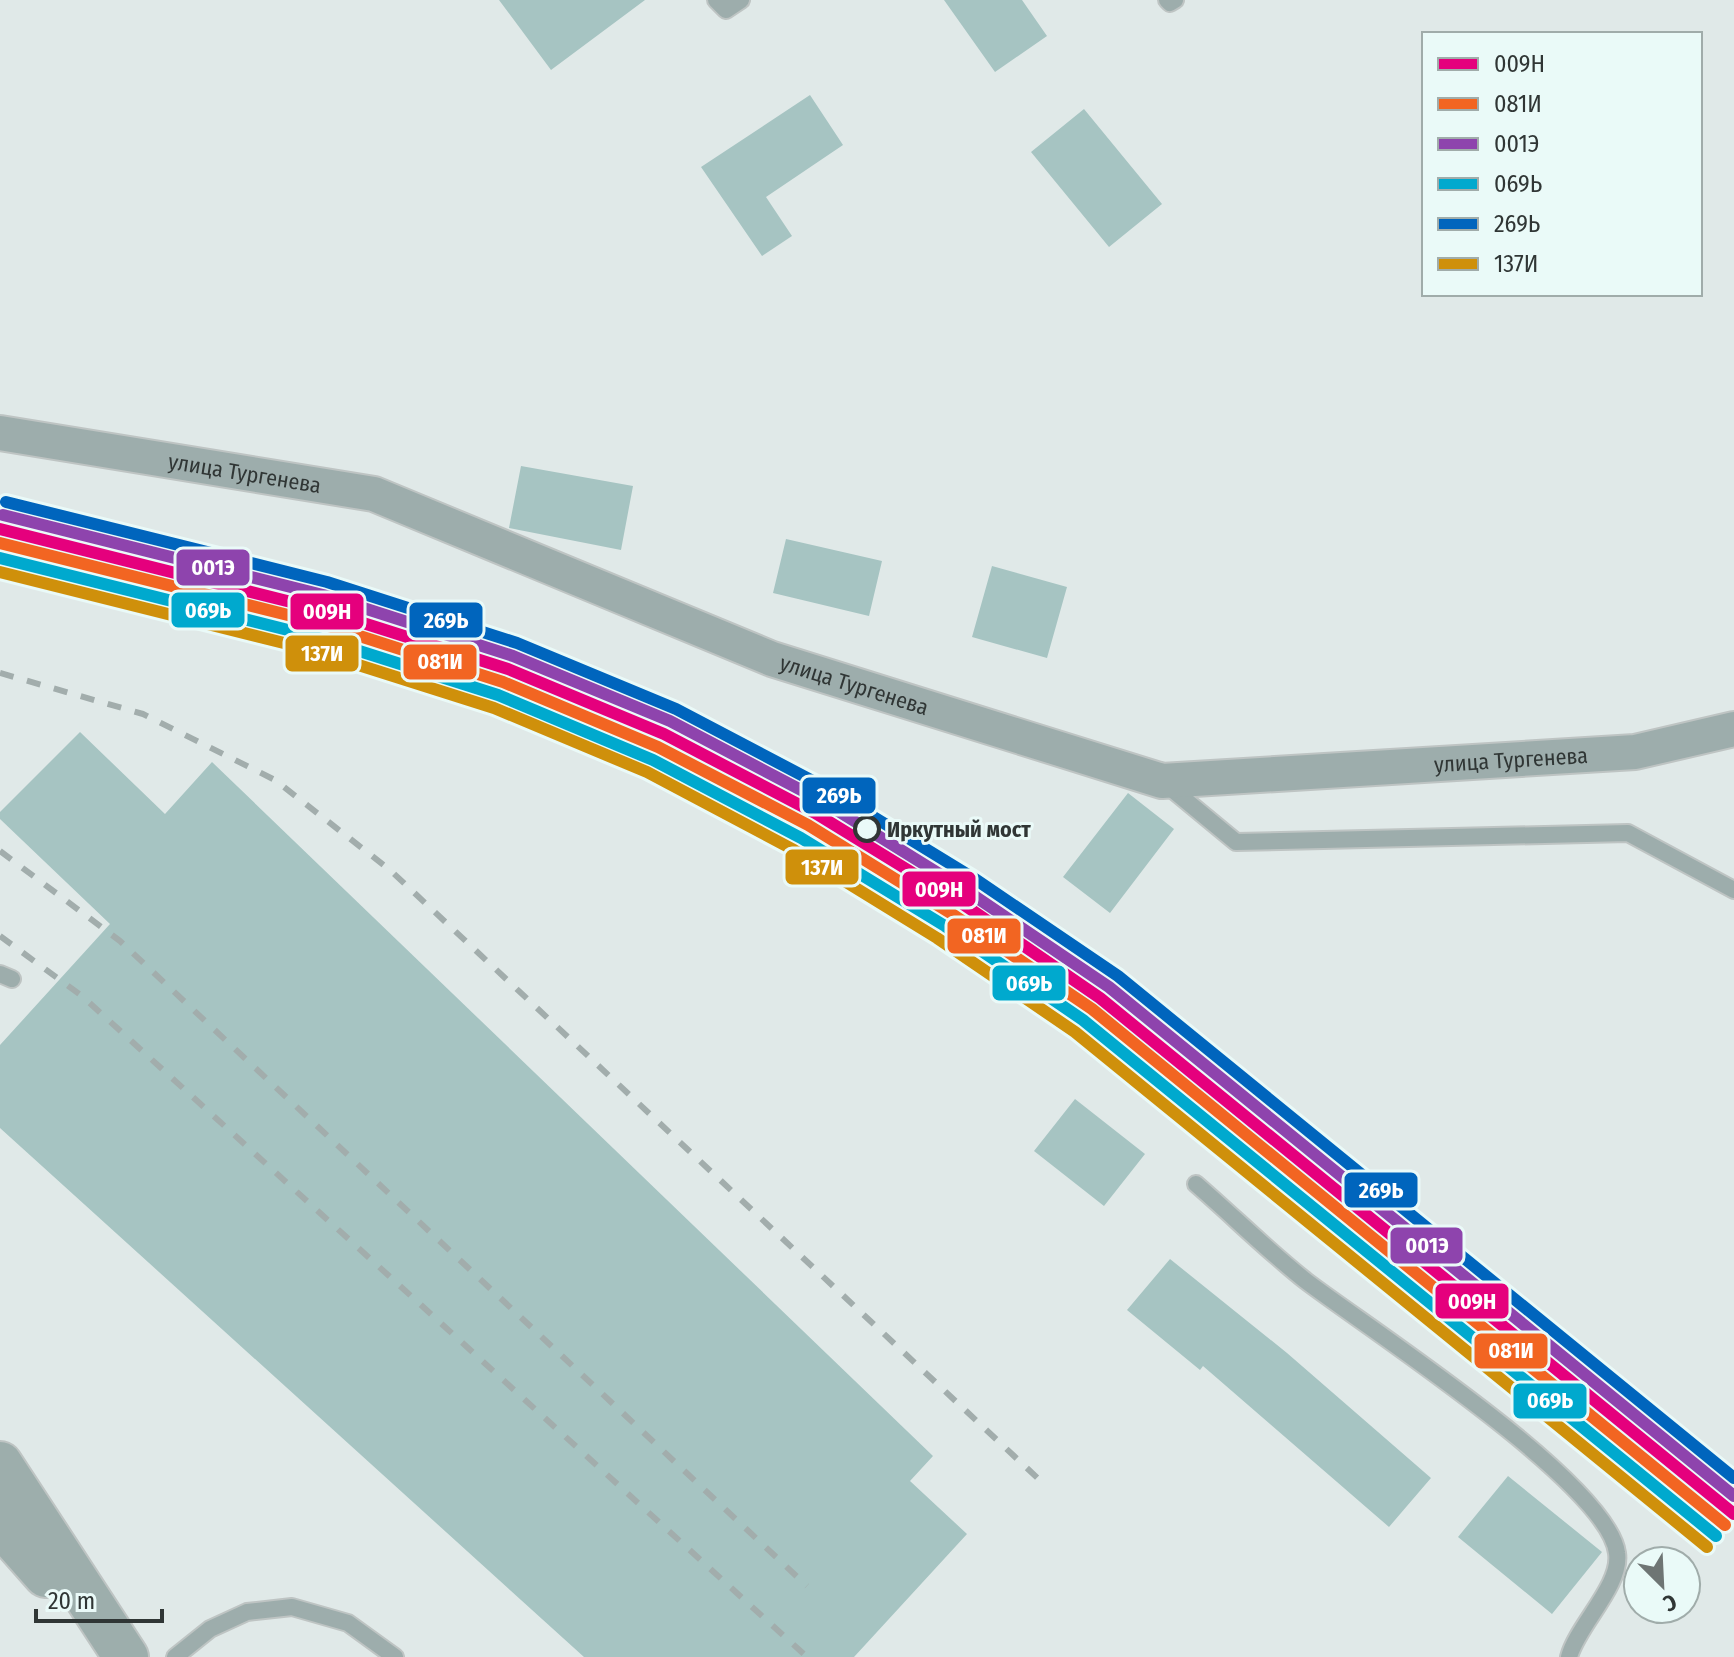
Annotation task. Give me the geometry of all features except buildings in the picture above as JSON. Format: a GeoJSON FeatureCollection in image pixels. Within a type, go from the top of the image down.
{"type":"FeatureCollection","features":[{"type":"Feature","properties":{"kind":"main road"},"geometry":{"type":"LineString","coordinates":[[0,1464],[126,1657]]}},
{"type":"Feature","properties":{"kind":"main road"},"geometry":{"type":"LineString","coordinates":[[0,1523],[119,1657]]}},
{"type":"Feature","properties":{"kind":"street","name":"улица Тургенева"},"geometry":{"type":"LineString","coordinates":[[0,433],[374,494],[772,659],[1162,781],[1635,752],[1734,729]]}},
{"type":"Feature","properties":{"kind":"lane"},"geometry":{"type":"LineString","coordinates":[[716,0],[726,10],[741,0]]}},
{"type":"Feature","properties":{"kind":"lane"},"geometry":{"type":"LineString","coordinates":[[1167,0],[1170,3],[1175,0]]}},
{"type":"Feature","properties":{"kind":"lane"},"geometry":{"type":"LineString","coordinates":[[1162,781],[1236,842],[1628,833],[1734,890]]}},
{"type":"Feature","properties":{"kind":"lane"},"geometry":{"type":"LineString","coordinates":[[1196,1184],[1303,1279],[1548,1461],[1600,1514],[1618,1554],[1613,1578],[1569,1657]]}},
{"type":"Feature","properties":{"kind":"lane"},"geometry":{"type":"LineString","coordinates":[[175,1657],[210,1629],[247,1612],[292,1607],[348,1623],[395,1657]]}},
{"type":"Feature","properties":{"kind":"railway"},"geometry":{"type":"LineString","coordinates":[[0,673],[143,714],[275,780],[390,870],[1046,1486]]}},
{"type":"Feature","properties":{"kind":"railway"},"geometry":{"type":"LineString","coordinates":[[0,851],[120,941],[807,1586]]}},
{"type":"Feature","properties":{"kind":"railway"},"geometry":{"type":"LineString","coordinates":[[0,936],[82,996],[807,1657]]}},
{"type":"Feature","properties":{"kind":"transit line","name":"269Ь"},"geometry":{"type":"LineString","coordinates":[[6,502],[327,582],[517,643],[676,709],[828,789],[975,879],[1118,976],[1734,1478]]}},
{"type":"Feature","properties":{"kind":"transit line","name":"001Э"},"geometry":{"type":"LineString","coordinates":[[3,515],[323,595],[513,656],[670,721],[822,801],[967,891],[1109,987],[1734,1496]]}},
{"type":"Feature","properties":{"kind":"transit line","name":"009Н"},"geometry":{"type":"LineString","coordinates":[[0,529],[319,609],[508,669],[664,734],[815,813],[960,902],[1100,998],[1734,1514]]}},
{"type":"Feature","properties":{"kind":"transit line","name":"081И"},"geometry":{"type":"LineString","coordinates":[[0,543],[316,622],[503,682],[658,747],[808,825],[952,914],[1092,1009],[1725,1525]]}},
{"type":"Feature","properties":{"kind":"transit line","name":"069Ь"},"geometry":{"type":"LineString","coordinates":[[0,558],[312,636],[498,695],[653,760],[801,838],[945,926],[1083,1020],[1716,1536]]}},
{"type":"Feature","properties":{"kind":"transit line","name":"137И"},"geometry":{"type":"LineString","coordinates":[[0,572],[308,649],[494,708],[647,772],[794,850],[937,938],[1075,1032],[1707,1547]]}},
{"type":"Feature","properties":{"kind":"place","name":"Иркутный мост"},"geometry":{"type":"Point","coordinates":[867,829]}}]}
